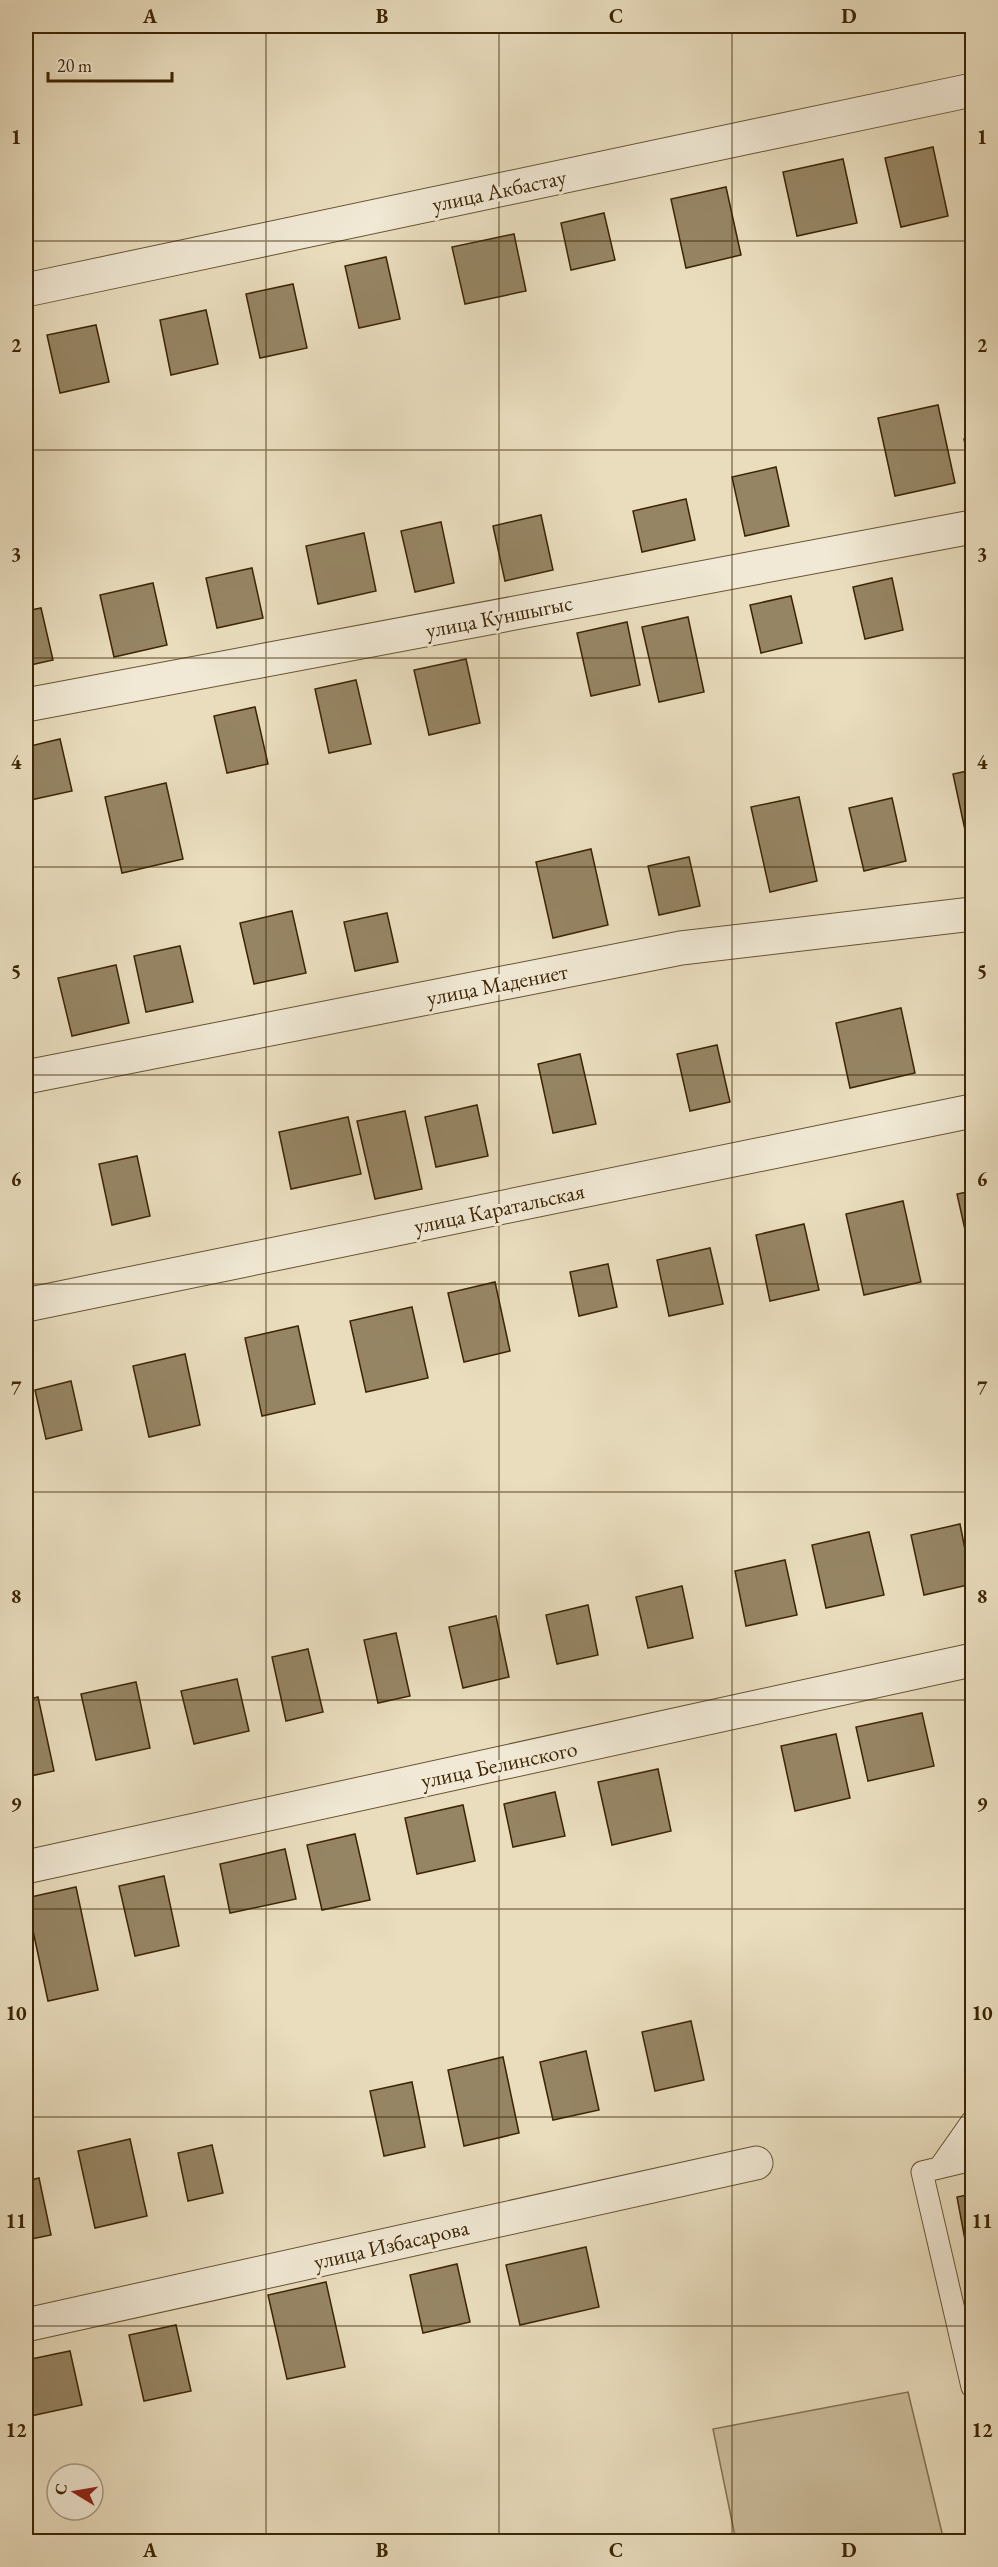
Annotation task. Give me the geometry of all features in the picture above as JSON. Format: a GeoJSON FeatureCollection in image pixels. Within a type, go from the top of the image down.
{"type":"FeatureCollection","features":[{"type":"Feature","properties":{"kind":"street","name":"улица Акбастау"},"geometry":{"type":"LineString","coordinates":[[26,290],[972,90]]}},
{"type":"Feature","properties":{"kind":"street","name":"улица Куншыгыс"},"geometry":{"type":"LineString","coordinates":[[26,705],[972,527]]}},
{"type":"Feature","properties":{"kind":"street","name":"улица Мадениет"},"geometry":{"type":"LineString","coordinates":[[26,1077],[681,948],[972,914]]}},
{"type":"Feature","properties":{"kind":"street","name":"улица Каратальская"},"geometry":{"type":"LineString","coordinates":[[26,1305],[972,1111]]}},
{"type":"Feature","properties":{"kind":"street","name":"улица Белинского"},"geometry":{"type":"LineString","coordinates":[[26,1867],[972,1660]]}},
{"type":"Feature","properties":{"kind":"street","name":"улица Избасарова"},"geometry":{"type":"LineString","coordinates":[[26,2325],[756,2163]]}},
{"type":"Feature","properties":{"kind":"lane"},"geometry":{"type":"LineString","coordinates":[[939,2168],[972,2121]]}},
{"type":"Feature","properties":{"kind":"lane"},"geometry":{"type":"LineString","coordinates":[[972,2160],[922,2172],[969,2353],[972,2386]]}},
{"type":"Feature","properties":{"kind":"shaded area"},"geometry":{"type":"Polygon","coordinates":[[[908,2392],[944,2541],[736,2541],[713,2429],[908,2392]]]}},
{"type":"Feature","properties":{"kind":"building"},"geometry":{"type":"Polygon","coordinates":[[[933,147],[948,216],[901,227],[885,158],[933,147]]]}},
{"type":"Feature","properties":{"kind":"building"},"geometry":{"type":"Polygon","coordinates":[[[843,159],[857,223],[797,236],[783,172],[843,159]]]}},
{"type":"Feature","properties":{"kind":"building"},"geometry":{"type":"Polygon","coordinates":[[[726,187],[741,255],[686,268],[671,199],[726,187]]]}},
{"type":"Feature","properties":{"kind":"building"},"geometry":{"type":"Polygon","coordinates":[[[604,213],[615,260],[571,270],[561,223],[604,213]]]}},
{"type":"Feature","properties":{"kind":"building"},"geometry":{"type":"Polygon","coordinates":[[[514,234],[526,291],[465,304],[452,247],[514,234]]]}},
{"type":"Feature","properties":{"kind":"building"},"geometry":{"type":"Polygon","coordinates":[[[386,257],[400,319],[359,328],[345,266],[386,257]]]}},
{"type":"Feature","properties":{"kind":"building"},"geometry":{"type":"Polygon","coordinates":[[[293,284],[307,348],[260,358],[246,294],[293,284]]]}},
{"type":"Feature","properties":{"kind":"building"},"geometry":{"type":"Polygon","coordinates":[[[206,310],[218,364],[171,375],[160,320],[206,310]]]}},
{"type":"Feature","properties":{"kind":"building"},"geometry":{"type":"Polygon","coordinates":[[[96,325],[109,382],[60,393],[47,335],[96,325]]]}},
{"type":"Feature","properties":{"kind":"building"},"geometry":{"type":"Polygon","coordinates":[[[938,405],[955,483],[895,496],[878,418],[938,405]]]}},
{"type":"Feature","properties":{"kind":"building"},"geometry":{"type":"Polygon","coordinates":[[[972,437],[972,478],[964,439],[972,437]]]}},
{"type":"Feature","properties":{"kind":"building"},"geometry":{"type":"Polygon","coordinates":[[[776,467],[789,526],[745,536],[732,477],[776,467]]]}},
{"type":"Feature","properties":{"kind":"building"},"geometry":{"type":"Polygon","coordinates":[[[686,499],[695,540],[642,552],[633,511],[686,499]]]}},
{"type":"Feature","properties":{"kind":"building"},"geometry":{"type":"Polygon","coordinates":[[[541,515],[553,570],[505,581],[493,526],[541,515]]]}},
{"type":"Feature","properties":{"kind":"building"},"geometry":{"type":"Polygon","coordinates":[[[441,522],[454,583],[415,592],[401,531],[441,522]]]}},
{"type":"Feature","properties":{"kind":"building"},"geometry":{"type":"Polygon","coordinates":[[[364,533],[376,591],[318,604],[306,546],[364,533]]]}},
{"type":"Feature","properties":{"kind":"building"},"geometry":{"type":"Polygon","coordinates":[[[252,568],[263,618],[217,628],[206,578],[252,568]]]}},
{"type":"Feature","properties":{"kind":"building"},"geometry":{"type":"Polygon","coordinates":[[[892,578],[903,630],[865,639],[853,587],[892,578]]]}},
{"type":"Feature","properties":{"kind":"building"},"geometry":{"type":"Polygon","coordinates":[[[153,583],[167,645],[114,657],[100,595],[153,583]]]}},
{"type":"Feature","properties":{"kind":"building"},"geometry":{"type":"Polygon","coordinates":[[[791,596],[802,643],[761,653],[750,605],[791,596]]]}},
{"type":"Feature","properties":{"kind":"building"},"geometry":{"type":"Polygon","coordinates":[[[41,608],[53,660],[26,666],[26,611],[41,608]]]}},
{"type":"Feature","properties":{"kind":"building"},"geometry":{"type":"Polygon","coordinates":[[[688,617],[704,692],[659,702],[642,627],[688,617]]]}},
{"type":"Feature","properties":{"kind":"building"},"geometry":{"type":"Polygon","coordinates":[[[627,622],[640,685],[591,696],[577,633],[627,622]]]}},
{"type":"Feature","properties":{"kind":"building"},"geometry":{"type":"Polygon","coordinates":[[[466,659],[480,723],[429,735],[414,670],[466,659]]]}},
{"type":"Feature","properties":{"kind":"building"},"geometry":{"type":"Polygon","coordinates":[[[356,680],[371,744],[329,753],[315,689],[356,680]]]}},
{"type":"Feature","properties":{"kind":"building"},"geometry":{"type":"Polygon","coordinates":[[[255,707],[268,764],[227,773],[214,716],[255,707]]]}},
{"type":"Feature","properties":{"kind":"building"},"geometry":{"type":"Polygon","coordinates":[[[60,739],[72,791],[26,801],[26,747],[60,739]]]}},
{"type":"Feature","properties":{"kind":"building"},"geometry":{"type":"Polygon","coordinates":[[[972,770],[972,843],[968,844],[953,774],[972,770]]]}},
{"type":"Feature","properties":{"kind":"building"},"geometry":{"type":"Polygon","coordinates":[[[166,783],[183,859],[122,873],[105,797],[166,783]]]}},
{"type":"Feature","properties":{"kind":"building"},"geometry":{"type":"Polygon","coordinates":[[[799,797],[817,881],[770,892],[751,807],[799,797]]]}},
{"type":"Feature","properties":{"kind":"building"},"geometry":{"type":"Polygon","coordinates":[[[892,798],[906,861],[864,871],[849,808],[892,798]]]}},
{"type":"Feature","properties":{"kind":"building"},"geometry":{"type":"Polygon","coordinates":[[[591,849],[608,925],[553,938],[536,862],[591,849]]]}},
{"type":"Feature","properties":{"kind":"building"},"geometry":{"type":"Polygon","coordinates":[[[689,857],[700,906],[659,915],[648,866],[689,857]]]}},
{"type":"Feature","properties":{"kind":"building"},"geometry":{"type":"Polygon","coordinates":[[[292,911],[306,973],[254,984],[240,923],[292,911]]]}},
{"type":"Feature","properties":{"kind":"building"},"geometry":{"type":"Polygon","coordinates":[[[387,913],[398,962],[355,971],[344,922],[387,913]]]}},
{"type":"Feature","properties":{"kind":"building"},"geometry":{"type":"Polygon","coordinates":[[[180,946],[193,1002],[146,1012],[134,956],[180,946]]]}},
{"type":"Feature","properties":{"kind":"building"},"geometry":{"type":"Polygon","coordinates":[[[116,965],[129,1023],[72,1036],[58,978],[116,965]]]}},
{"type":"Feature","properties":{"kind":"building"},"geometry":{"type":"Polygon","coordinates":[[[901,1008],[915,1073],[850,1088],[836,1023],[901,1008]]]}},
{"type":"Feature","properties":{"kind":"building"},"geometry":{"type":"Polygon","coordinates":[[[717,1045],[730,1102],[690,1111],[677,1054],[717,1045]]]}},
{"type":"Feature","properties":{"kind":"building"},"geometry":{"type":"Polygon","coordinates":[[[580,1054],[596,1124],[553,1133],[538,1064],[580,1054]]]}},
{"type":"Feature","properties":{"kind":"building"},"geometry":{"type":"Polygon","coordinates":[[[477,1105],[488,1156],[436,1167],[425,1117],[477,1105]]]}},
{"type":"Feature","properties":{"kind":"building"},"geometry":{"type":"Polygon","coordinates":[[[405,1111],[422,1189],[375,1199],[357,1121],[405,1111]]]}},
{"type":"Feature","properties":{"kind":"building"},"geometry":{"type":"Polygon","coordinates":[[[348,1117],[361,1174],[291,1189],[279,1132],[348,1117]]]}},
{"type":"Feature","properties":{"kind":"building"},"geometry":{"type":"Polygon","coordinates":[[[137,1156],[150,1216],[112,1225],[99,1164],[137,1156]]]}},
{"type":"Feature","properties":{"kind":"building"},"geometry":{"type":"Polygon","coordinates":[[[972,1191],[972,1261],[957,1194],[972,1191]]]}},
{"type":"Feature","properties":{"kind":"building"},"geometry":{"type":"Polygon","coordinates":[[[903,1201],[921,1282],[864,1295],[846,1214],[903,1201]]]}},
{"type":"Feature","properties":{"kind":"building"},"geometry":{"type":"Polygon","coordinates":[[[804,1224],[819,1290],[770,1301],[756,1235],[804,1224]]]}},
{"type":"Feature","properties":{"kind":"building"},"geometry":{"type":"Polygon","coordinates":[[[710,1248],[723,1304],[669,1316],[657,1260],[710,1248]]]}},
{"type":"Feature","properties":{"kind":"building"},"geometry":{"type":"Polygon","coordinates":[[[608,1264],[617,1307],[579,1316],[570,1272],[608,1264]]]}},
{"type":"Feature","properties":{"kind":"building"},"geometry":{"type":"Polygon","coordinates":[[[495,1282],[510,1351],[464,1362],[448,1293],[495,1282]]]}},
{"type":"Feature","properties":{"kind":"building"},"geometry":{"type":"Polygon","coordinates":[[[412,1307],[428,1378],[366,1392],[350,1321],[412,1307]]]}},
{"type":"Feature","properties":{"kind":"building"},"geometry":{"type":"Polygon","coordinates":[[[298,1326],[315,1404],[262,1416],[245,1338],[298,1326]]]}},
{"type":"Feature","properties":{"kind":"building"},"geometry":{"type":"Polygon","coordinates":[[[185,1354],[200,1425],[149,1437],[133,1366],[185,1354]]]}},
{"type":"Feature","properties":{"kind":"building"},"geometry":{"type":"Polygon","coordinates":[[[71,1381],[82,1430],[46,1439],[35,1390],[71,1381]]]}},
{"type":"Feature","properties":{"kind":"building"},"geometry":{"type":"Polygon","coordinates":[[[960,1524],[972,1584],[924,1595],[911,1535],[960,1524]]]}},
{"type":"Feature","properties":{"kind":"building"},"geometry":{"type":"Polygon","coordinates":[[[869,1532],[884,1595],[826,1608],[812,1545],[869,1532]]]}},
{"type":"Feature","properties":{"kind":"building"},"geometry":{"type":"Polygon","coordinates":[[[785,1560],[797,1615],[746,1626],[735,1571],[785,1560]]]}},
{"type":"Feature","properties":{"kind":"building"},"geometry":{"type":"Polygon","coordinates":[[[682,1586],[693,1638],[648,1648],[636,1597],[682,1586]]]}},
{"type":"Feature","properties":{"kind":"building"},"geometry":{"type":"Polygon","coordinates":[[[588,1605],[598,1655],[557,1664],[546,1615],[588,1605]]]}},
{"type":"Feature","properties":{"kind":"building"},"geometry":{"type":"Polygon","coordinates":[[[496,1616],[509,1677],[463,1688],[449,1627],[496,1616]]]}},
{"type":"Feature","properties":{"kind":"building"},"geometry":{"type":"Polygon","coordinates":[[[396,1633],[410,1696],[378,1703],[364,1640],[396,1633]]]}},
{"type":"Feature","properties":{"kind":"building"},"geometry":{"type":"Polygon","coordinates":[[[308,1649],[323,1712],[286,1721],[272,1657],[308,1649]]]}},
{"type":"Feature","properties":{"kind":"building"},"geometry":{"type":"Polygon","coordinates":[[[237,1679],[249,1731],[194,1744],[181,1691],[237,1679]]]}},
{"type":"Feature","properties":{"kind":"building"},"geometry":{"type":"Polygon","coordinates":[[[136,1682],[150,1748],[96,1760],[81,1694],[136,1682]]]}},
{"type":"Feature","properties":{"kind":"building"},"geometry":{"type":"Polygon","coordinates":[[[38,1697],[54,1771],[26,1777],[26,1700],[38,1697]]]}},
{"type":"Feature","properties":{"kind":"building"},"geometry":{"type":"Polygon","coordinates":[[[922,1713],[934,1766],[868,1781],[856,1727],[922,1713]]]}},
{"type":"Feature","properties":{"kind":"building"},"geometry":{"type":"Polygon","coordinates":[[[836,1734],[850,1798],[795,1811],[781,1746],[836,1734]]]}},
{"type":"Feature","properties":{"kind":"building"},"geometry":{"type":"Polygon","coordinates":[[[658,1769],[671,1831],[612,1845],[598,1782],[658,1769]]]}},
{"type":"Feature","properties":{"kind":"building"},"geometry":{"type":"Polygon","coordinates":[[[555,1792],[565,1836],[513,1847],[504,1804],[555,1792]]]}},
{"type":"Feature","properties":{"kind":"building"},"geometry":{"type":"Polygon","coordinates":[[[463,1805],[475,1861],[417,1874],[405,1818],[463,1805]]]}},
{"type":"Feature","properties":{"kind":"building"},"geometry":{"type":"Polygon","coordinates":[[[355,1834],[370,1900],[322,1910],[307,1845],[355,1834]]]}},
{"type":"Feature","properties":{"kind":"building"},"geometry":{"type":"Polygon","coordinates":[[[285,1849],[296,1899],[230,1913],[220,1864],[285,1849]]]}},
{"type":"Feature","properties":{"kind":"building"},"geometry":{"type":"Polygon","coordinates":[[[164,1876],[179,1946],[135,1956],[119,1886],[164,1876]]]}},
{"type":"Feature","properties":{"kind":"building"},"geometry":{"type":"Polygon","coordinates":[[[76,1887],[98,1990],[48,2001],[26,1898],[76,1887]]]}},
{"type":"Feature","properties":{"kind":"building"},"geometry":{"type":"Polygon","coordinates":[[[691,2021],[704,2080],[655,2091],[642,2032],[691,2021]]]}},
{"type":"Feature","properties":{"kind":"building"},"geometry":{"type":"Polygon","coordinates":[[[586,2051],[599,2110],[553,2120],[540,2062],[586,2051]]]}},
{"type":"Feature","properties":{"kind":"building"},"geometry":{"type":"Polygon","coordinates":[[[503,2057],[519,2133],[464,2146],[448,2070],[503,2057]]]}},
{"type":"Feature","properties":{"kind":"building"},"geometry":{"type":"Polygon","coordinates":[[[412,2082],[425,2147],[384,2156],[370,2091],[412,2082]]]}},
{"type":"Feature","properties":{"kind":"building"},"geometry":{"type":"Polygon","coordinates":[[[130,2139],[147,2216],[95,2228],[78,2151],[130,2139]]]}},
{"type":"Feature","properties":{"kind":"building"},"geometry":{"type":"Polygon","coordinates":[[[212,2145],[223,2193],[188,2201],[178,2153],[212,2145]]]}},
{"type":"Feature","properties":{"kind":"building"},"geometry":{"type":"Polygon","coordinates":[[[39,2178],[51,2235],[26,2240],[26,2181],[39,2178]]]}},
{"type":"Feature","properties":{"kind":"building"},"geometry":{"type":"Polygon","coordinates":[[[972,2194],[972,2277],[957,2197],[972,2194]]]}},
{"type":"Feature","properties":{"kind":"building"},"geometry":{"type":"Polygon","coordinates":[[[586,2247],[599,2307],[520,2325],[506,2265],[586,2247]]]}},
{"type":"Feature","properties":{"kind":"building"},"geometry":{"type":"Polygon","coordinates":[[[457,2264],[470,2322],[423,2333],[410,2275],[457,2264]]]}},
{"type":"Feature","properties":{"kind":"building"},"geometry":{"type":"Polygon","coordinates":[[[326,2282],[345,2367],[287,2379],[268,2295],[326,2282]]]}},
{"type":"Feature","properties":{"kind":"building"},"geometry":{"type":"Polygon","coordinates":[[[176,2325],[191,2391],[144,2401],[129,2335],[176,2325]]]}},
{"type":"Feature","properties":{"kind":"building"},"geometry":{"type":"Polygon","coordinates":[[[70,2351],[82,2405],[26,2417],[26,2360],[70,2351]]]}}]}
